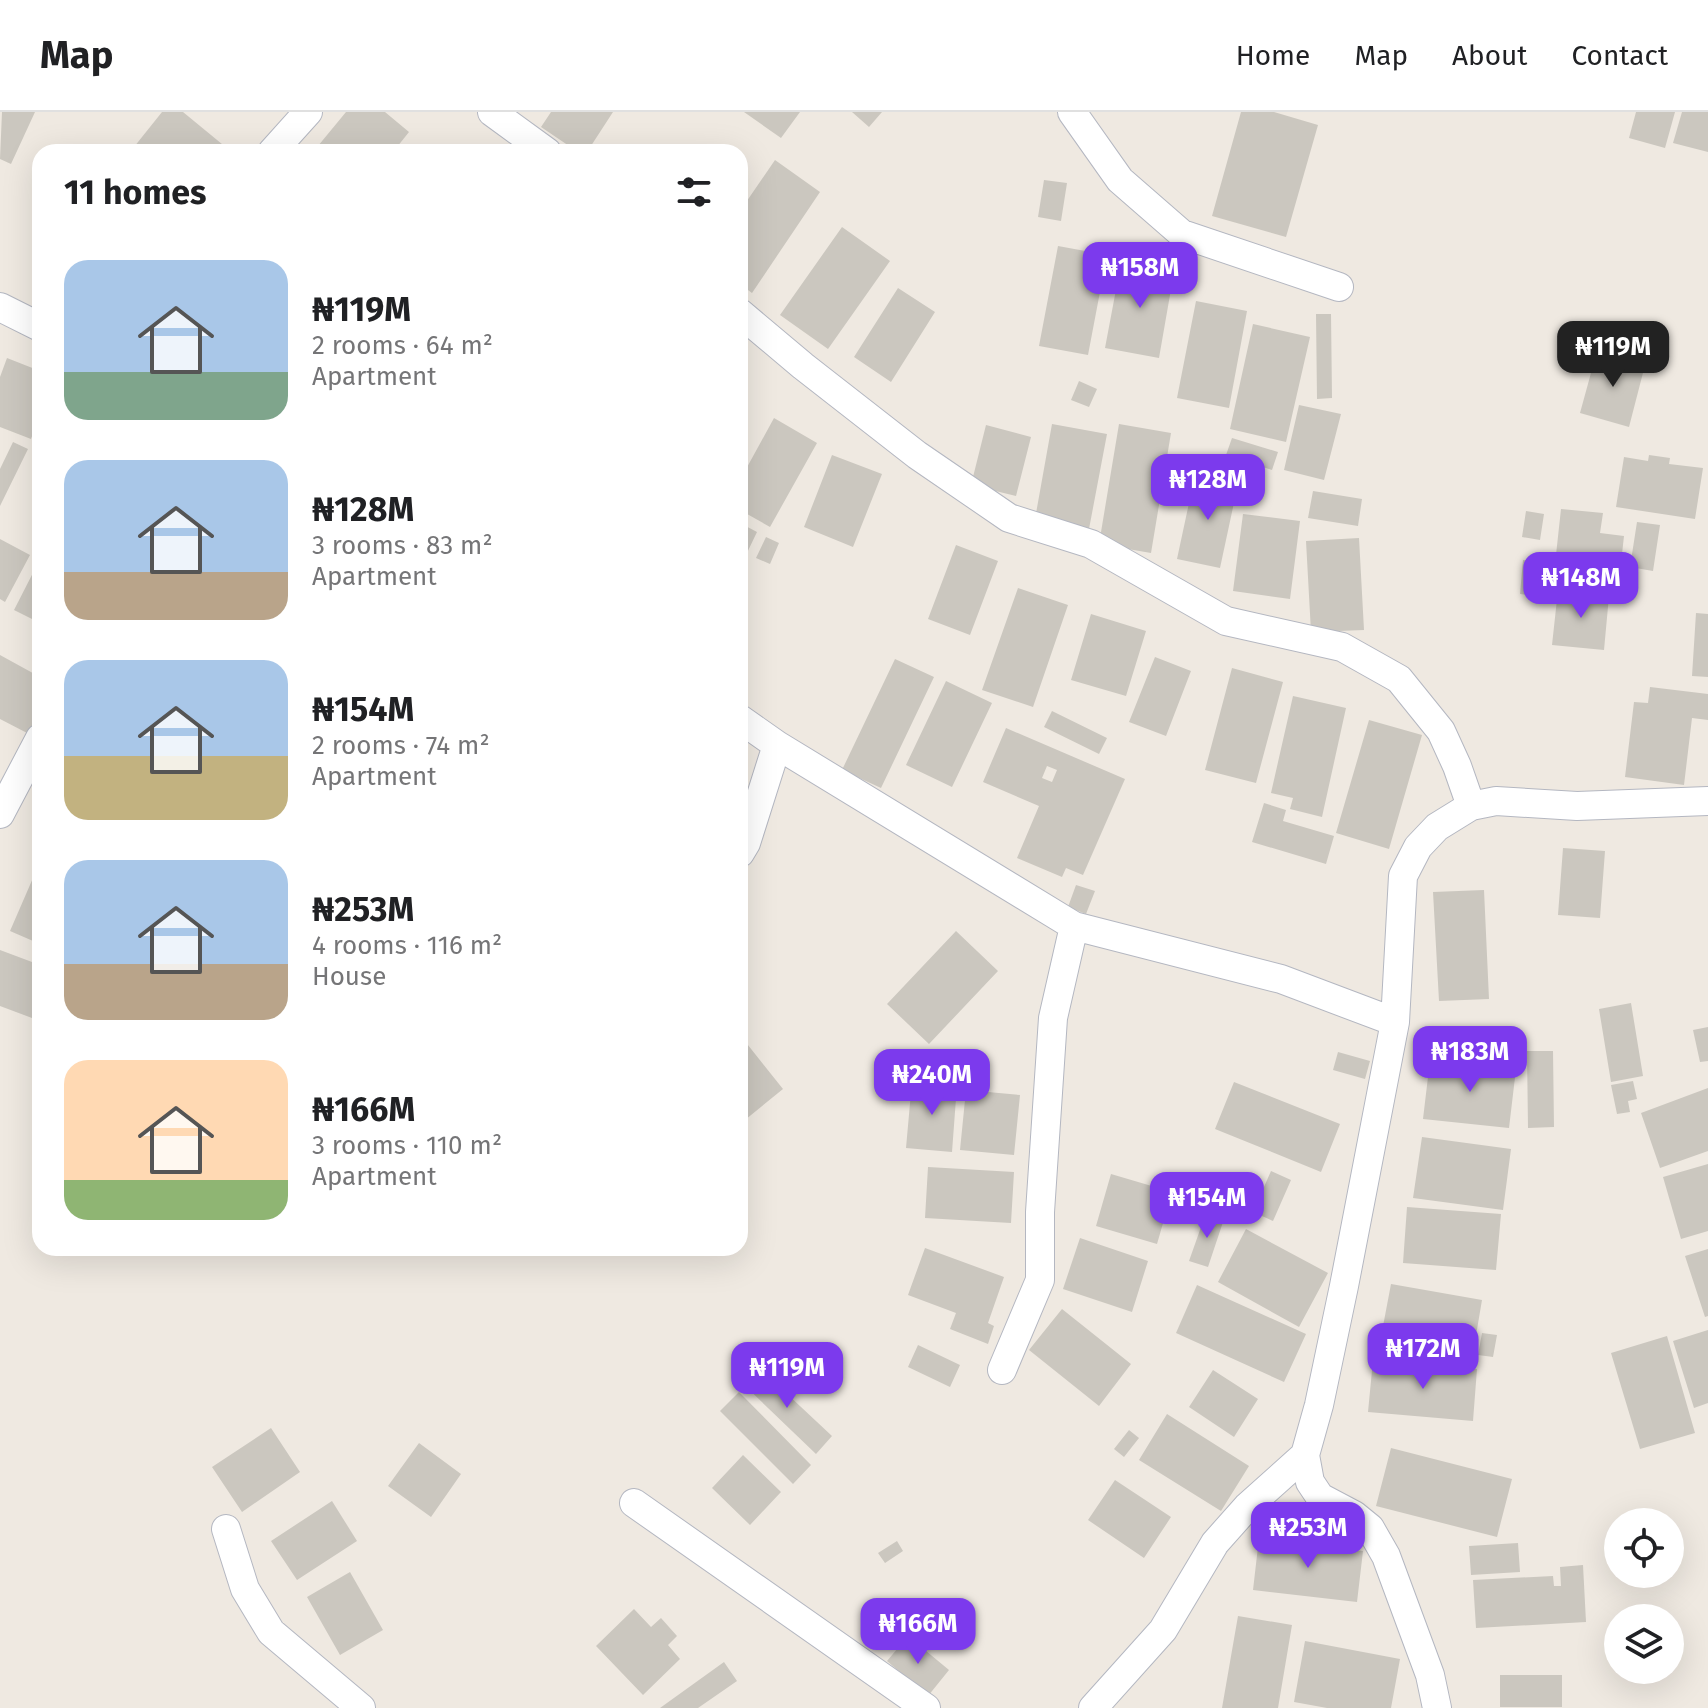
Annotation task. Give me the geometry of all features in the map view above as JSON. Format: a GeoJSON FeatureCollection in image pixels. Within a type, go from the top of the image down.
{"type":"FeatureCollection","features":[{"type":"Feature","properties":{"kind":"street"},"geometry":{"type":"LineString","coordinates":[[279,144],[308,112]]}},
{"type":"Feature","properties":{"kind":"street"},"geometry":{"type":"LineString","coordinates":[[492,112],[536,144]]}},
{"type":"Feature","properties":{"kind":"street"},"geometry":{"type":"LineString","coordinates":[[1072,112],[1120,180],[1182,234],[1339,287]]}},
{"type":"Feature","properties":{"kind":"street"},"geometry":{"type":"LineString","coordinates":[[0,307],[32,323]]}},
{"type":"Feature","properties":{"kind":"street"},"geometry":{"type":"LineString","coordinates":[[748,320],[917,455],[1009,518],[1091,544],[1226,621],[1342,647],[1399,679],[1441,731],[1471,806]]}},
{"type":"Feature","properties":{"kind":"street"},"geometry":{"type":"LineString","coordinates":[[748,725],[1074,926],[1281,979],[1395,1022]]}},
{"type":"Feature","properties":{"kind":"street"},"geometry":{"type":"LineString","coordinates":[[748,837],[777,745]]}},
{"type":"Feature","properties":{"kind":"street"},"geometry":{"type":"LineString","coordinates":[[0,814],[32,753]]}},
{"type":"Feature","properties":{"kind":"street"},"geometry":{"type":"LineString","coordinates":[[1437,1708],[1430,1675],[1386,1556],[1370,1528],[1354,1515],[1320,1497],[1310,1482],[1305,1455],[1344,1286],[1395,1022],[1403,876],[1418,847],[1437,827],[1471,806],[1496,801],[1577,806],[1708,801]]}},
{"type":"Feature","properties":{"kind":"street"},"geometry":{"type":"LineString","coordinates":[[1002,1370],[1040,1280],[1040,1212],[1053,1018],[1074,926]]}},
{"type":"Feature","properties":{"kind":"street"},"geometry":{"type":"LineString","coordinates":[[1093,1708],[1163,1630],[1215,1543],[1247,1507],[1305,1455]]}},
{"type":"Feature","properties":{"kind":"street"},"geometry":{"type":"LineString","coordinates":[[634,1503],[926,1708]]}},
{"type":"Feature","properties":{"kind":"street"},"geometry":{"type":"LineString","coordinates":[[226,1529],[245,1589],[271,1632],[361,1708]]}},
{"type":"Feature","properties":{"kind":"building"},"geometry":{"type":"Polygon","coordinates":[[[2,112],[35,112],[11,164],[0,159],[2,112]]]}},
{"type":"Feature","properties":{"kind":"building"},"geometry":{"type":"Polygon","coordinates":[[[162,112],[183,112],[222,144],[136,144],[162,112]]]}},
{"type":"Feature","properties":{"kind":"building"},"geometry":{"type":"Polygon","coordinates":[[[346,112],[385,112],[409,132],[399,144],[320,144],[346,112]]]}},
{"type":"Feature","properties":{"kind":"building"},"geometry":{"type":"Polygon","coordinates":[[[551,112],[613,112],[592,144],[566,144],[541,127],[551,112]]]}},
{"type":"Feature","properties":{"kind":"building"},"geometry":{"type":"Polygon","coordinates":[[[744,112],[800,112],[781,138],[744,112]]]}},
{"type":"Feature","properties":{"kind":"building"},"geometry":{"type":"Polygon","coordinates":[[[852,112],[882,112],[869,127],[852,112]]]}},
{"type":"Feature","properties":{"kind":"building"},"geometry":{"type":"Polygon","coordinates":[[[1241,112],[1274,112],[1318,125],[1286,237],[1212,216],[1241,112]]]}},
{"type":"Feature","properties":{"kind":"building"},"geometry":{"type":"Polygon","coordinates":[[[1636,112],[1675,112],[1665,148],[1629,138],[1636,112]]]}},
{"type":"Feature","properties":{"kind":"building"},"geometry":{"type":"Polygon","coordinates":[[[1682,112],[1708,112],[1708,152],[1673,143],[1682,112]]]}},
{"type":"Feature","properties":{"kind":"building"},"geometry":{"type":"Polygon","coordinates":[[[775,160],[820,192],[752,293],[748,290],[748,199],[775,160]]]}},
{"type":"Feature","properties":{"kind":"building"},"geometry":{"type":"Polygon","coordinates":[[[1044,180],[1067,183],[1061,221],[1038,217],[1044,180]]]}},
{"type":"Feature","properties":{"kind":"building"},"geometry":{"type":"Polygon","coordinates":[[[842,227],[890,261],[828,349],[780,315],[842,227]]]}},
{"type":"Feature","properties":{"kind":"building"},"geometry":{"type":"Polygon","coordinates":[[[1058,246],[1107,255],[1088,355],[1039,346],[1058,246]]]}},
{"type":"Feature","properties":{"kind":"building"},"geometry":{"type":"Polygon","coordinates":[[[1121,263],[1174,272],[1159,358],[1105,348],[1121,263]]]}},
{"type":"Feature","properties":{"kind":"building"},"geometry":{"type":"Polygon","coordinates":[[[898,288],[935,312],[891,382],[854,357],[898,288]]]}},
{"type":"Feature","properties":{"kind":"building"},"geometry":{"type":"Polygon","coordinates":[[[1196,301],[1247,311],[1229,408],[1177,398],[1196,301]]]}},
{"type":"Feature","properties":{"kind":"building"},"geometry":{"type":"Polygon","coordinates":[[[1316,314],[1331,314],[1332,398],[1317,399],[1316,314]]]}},
{"type":"Feature","properties":{"kind":"building"},"geometry":{"type":"Polygon","coordinates":[[[1253,324],[1310,337],[1286,442],[1230,429],[1253,324]]]}},
{"type":"Feature","properties":{"kind":"building"},"geometry":{"type":"Polygon","coordinates":[[[1597,351],[1645,365],[1629,427],[1580,413],[1597,351]]]}},
{"type":"Feature","properties":{"kind":"building"},"geometry":{"type":"Polygon","coordinates":[[[7,358],[32,368],[31,439],[0,427],[0,377],[7,358]]]}},
{"type":"Feature","properties":{"kind":"building"},"geometry":{"type":"Polygon","coordinates":[[[1079,381],[1097,389],[1089,407],[1071,400],[1079,381]]]}},
{"type":"Feature","properties":{"kind":"building"},"geometry":{"type":"Polygon","coordinates":[[[1299,405],[1341,414],[1324,480],[1284,470],[1299,405]]]}},
{"type":"Feature","properties":{"kind":"building"},"geometry":{"type":"Polygon","coordinates":[[[774,418],[817,443],[770,527],[748,515],[748,465],[774,418]]]}},
{"type":"Feature","properties":{"kind":"building"},"geometry":{"type":"Polygon","coordinates":[[[1052,424],[1107,434],[1089,529],[1035,519],[1052,424]]]}},
{"type":"Feature","properties":{"kind":"building"},"geometry":{"type":"Polygon","coordinates":[[[1119,424],[1171,433],[1151,553],[1099,544],[1119,424]]]}},
{"type":"Feature","properties":{"kind":"building"},"geometry":{"type":"Polygon","coordinates":[[[986,425],[1031,437],[1016,496],[971,485],[986,425]]]}},
{"type":"Feature","properties":{"kind":"building"},"geometry":{"type":"Polygon","coordinates":[[[1232,438],[1278,452],[1272,470],[1226,455],[1232,438]]]}},
{"type":"Feature","properties":{"kind":"building"},"geometry":{"type":"Polygon","coordinates":[[[13,442],[28,449],[0,506],[0,469],[13,442]]]}},
{"type":"Feature","properties":{"kind":"building"},"geometry":{"type":"Polygon","coordinates":[[[832,455],[882,474],[853,547],[804,527],[832,455]]]}},
{"type":"Feature","properties":{"kind":"building"},"geometry":{"type":"Polygon","coordinates":[[[1649,455],[1670,458],[1669,464],[1703,468],[1695,519],[1616,507],[1624,457],[1648,461],[1649,455]]]}},
{"type":"Feature","properties":{"kind":"building"},"geometry":{"type":"Polygon","coordinates":[[[1195,475],[1238,484],[1220,568],[1177,559],[1195,475]]]}},
{"type":"Feature","properties":{"kind":"building"},"geometry":{"type":"Polygon","coordinates":[[[1313,491],[1362,499],[1358,526],[1308,518],[1313,491]]]}},
{"type":"Feature","properties":{"kind":"building"},"geometry":{"type":"Polygon","coordinates":[[[1561,509],[1603,513],[1600,533],[1624,536],[1620,572],[1555,564],[1561,509]]]}},
{"type":"Feature","properties":{"kind":"building"},"geometry":{"type":"Polygon","coordinates":[[[1526,511],[1544,514],[1540,540],[1522,537],[1526,511]]]}},
{"type":"Feature","properties":{"kind":"building"},"geometry":{"type":"Polygon","coordinates":[[[1243,514],[1300,521],[1290,599],[1233,591],[1243,514]]]}},
{"type":"Feature","properties":{"kind":"building"},"geometry":{"type":"Polygon","coordinates":[[[1637,522],[1660,525],[1653,571],[1630,567],[1637,522]]]}},
{"type":"Feature","properties":{"kind":"building"},"geometry":{"type":"Polygon","coordinates":[[[748,527],[757,532],[748,551],[748,527]]]}},
{"type":"Feature","properties":{"kind":"building"},"geometry":{"type":"Polygon","coordinates":[[[766,537],[779,543],[770,564],[756,558],[766,537]]]}},
{"type":"Feature","properties":{"kind":"building"},"geometry":{"type":"Polygon","coordinates":[[[1359,538],[1364,630],[1311,632],[1306,541],[1359,538]]]}},
{"type":"Feature","properties":{"kind":"building"},"geometry":{"type":"Polygon","coordinates":[[[0,539],[30,555],[5,602],[0,599],[0,539]]]}},
{"type":"Feature","properties":{"kind":"building"},"geometry":{"type":"Polygon","coordinates":[[[956,545],[998,561],[970,635],[928,619],[956,545]]]}},
{"type":"Feature","properties":{"kind":"building"},"geometry":{"type":"Polygon","coordinates":[[[1523,560],[1541,562],[1538,596],[1520,594],[1523,560]]]}},
{"type":"Feature","properties":{"kind":"building"},"geometry":{"type":"Polygon","coordinates":[[[32,575],[32,619],[14,610],[32,575]]]}},
{"type":"Feature","properties":{"kind":"building"},"geometry":{"type":"Polygon","coordinates":[[[1018,588],[1068,605],[1033,707],[982,690],[1018,588]]]}},
{"type":"Feature","properties":{"kind":"building"},"geometry":{"type":"Polygon","coordinates":[[[1558,590],[1609,596],[1604,650],[1552,645],[1558,590]]]}},
{"type":"Feature","properties":{"kind":"building"},"geometry":{"type":"Polygon","coordinates":[[[1696,613],[1708,614],[1708,677],[1692,676],[1696,613]]]}},
{"type":"Feature","properties":{"kind":"building"},"geometry":{"type":"Polygon","coordinates":[[[1091,614],[1146,631],[1126,696],[1071,680],[1091,614]]]}},
{"type":"Feature","properties":{"kind":"building"},"geometry":{"type":"Polygon","coordinates":[[[0,655],[32,673],[32,728],[29,734],[0,719],[0,655]]]}},
{"type":"Feature","properties":{"kind":"building"},"geometry":{"type":"Polygon","coordinates":[[[1155,657],[1191,671],[1166,736],[1129,722],[1155,657]]]}},
{"type":"Feature","properties":{"kind":"building"},"geometry":{"type":"Polygon","coordinates":[[[895,659],[934,677],[881,788],[842,770],[895,659]]]}},
{"type":"Feature","properties":{"kind":"building"},"geometry":{"type":"Polygon","coordinates":[[[1232,668],[1283,682],[1256,783],[1205,770],[1232,668]]]}},
{"type":"Feature","properties":{"kind":"building"},"geometry":{"type":"Polygon","coordinates":[[[946,681],[992,703],[952,787],[906,765],[946,681]]]}},
{"type":"Feature","properties":{"kind":"building"},"geometry":{"type":"Polygon","coordinates":[[[1650,687],[1708,694],[1708,720],[1692,718],[1684,785],[1625,777],[1634,702],[1648,703],[1650,687]]]}},
{"type":"Feature","properties":{"kind":"building"},"geometry":{"type":"Polygon","coordinates":[[[1293,696],[1346,708],[1322,817],[1290,809],[1293,798],[1271,793],[1293,696]]]}},
{"type":"Feature","properties":{"kind":"building"},"geometry":{"type":"Polygon","coordinates":[[[1052,711],[1107,738],[1099,754],[1044,727],[1052,711]]]}},
{"type":"Feature","properties":{"kind":"building"},"geometry":{"type":"Polygon","coordinates":[[[1369,720],[1422,735],[1389,849],[1336,833],[1369,720]]]}},
{"type":"Feature","properties":{"kind":"building"},"geometry":{"type":"Polygon","coordinates":[[[1006,728],[1125,779],[1083,875],[1066,868],[1062,877],[1017,858],[1039,806],[983,782],[1006,728]],[[1047,766],[1042,778],[1052,782],[1057,770],[1047,766]]]}},
{"type":"Feature","properties":{"kind":"building"},"geometry":{"type":"Polygon","coordinates":[[[1264,803],[1286,810],[1283,821],[1334,836],[1326,864],[1252,842],[1264,803]]]}},
{"type":"Feature","properties":{"kind":"building"},"geometry":{"type":"Polygon","coordinates":[[[1563,848],[1605,851],[1600,918],[1558,915],[1563,848]]]}},
{"type":"Feature","properties":{"kind":"building"},"geometry":{"type":"Polygon","coordinates":[[[32,880],[32,941],[10,931],[32,880]]]}},
{"type":"Feature","properties":{"kind":"building"},"geometry":{"type":"Polygon","coordinates":[[[1076,885],[1095,891],[1086,914],[1068,907],[1076,885]]]}},
{"type":"Feature","properties":{"kind":"building"},"geometry":{"type":"Polygon","coordinates":[[[1484,890],[1489,999],[1439,1001],[1433,892],[1484,890]]]}},
{"type":"Feature","properties":{"kind":"building"},"geometry":{"type":"Polygon","coordinates":[[[956,931],[998,971],[929,1044],[887,1004],[956,931]]]}},
{"type":"Feature","properties":{"kind":"building"},"geometry":{"type":"Polygon","coordinates":[[[0,950],[32,962],[32,1018],[0,1006],[0,950]]]}},
{"type":"Feature","properties":{"kind":"building"},"geometry":{"type":"Polygon","coordinates":[[[1631,1003],[1643,1076],[1611,1082],[1599,1009],[1631,1003]]]}},
{"type":"Feature","properties":{"kind":"building"},"geometry":{"type":"Polygon","coordinates":[[[1708,1027],[1708,1061],[1700,1062],[1693,1030],[1708,1027]]]}},
{"type":"Feature","properties":{"kind":"building"},"geometry":{"type":"Polygon","coordinates":[[[748,1045],[783,1089],[748,1117],[748,1045]]]}},
{"type":"Feature","properties":{"kind":"building"},"geometry":{"type":"Polygon","coordinates":[[[1527,1051],[1553,1051],[1554,1127],[1528,1128],[1527,1051]]]}},
{"type":"Feature","properties":{"kind":"building"},"geometry":{"type":"Polygon","coordinates":[[[1338,1052],[1370,1061],[1365,1079],[1333,1070],[1338,1052]]]}},
{"type":"Feature","properties":{"kind":"building"},"geometry":{"type":"Polygon","coordinates":[[[1430,1060],[1516,1069],[1509,1128],[1423,1119],[1430,1060]]]}},
{"type":"Feature","properties":{"kind":"building"},"geometry":{"type":"Polygon","coordinates":[[[912,1081],[957,1085],[952,1152],[906,1148],[912,1081]]]}},
{"type":"Feature","properties":{"kind":"building"},"geometry":{"type":"Polygon","coordinates":[[[1633,1081],[1637,1099],[1628,1101],[1630,1112],[1617,1114],[1611,1085],[1633,1081]]]}},
{"type":"Feature","properties":{"kind":"building"},"geometry":{"type":"Polygon","coordinates":[[[1234,1082],[1340,1124],[1321,1172],[1215,1129],[1234,1082]]]}},
{"type":"Feature","properties":{"kind":"building"},"geometry":{"type":"Polygon","coordinates":[[[1708,1088],[1708,1151],[1660,1168],[1641,1113],[1708,1088]]]}},
{"type":"Feature","properties":{"kind":"building"},"geometry":{"type":"Polygon","coordinates":[[[966,1090],[1020,1095],[1014,1155],[960,1150],[966,1090]]]}},
{"type":"Feature","properties":{"kind":"building"},"geometry":{"type":"Polygon","coordinates":[[[1422,1137],[1511,1149],[1503,1210],[1413,1198],[1422,1137]]]}},
{"type":"Feature","properties":{"kind":"building"},"geometry":{"type":"Polygon","coordinates":[[[1708,1164],[1708,1231],[1681,1239],[1663,1177],[1708,1164]]]}},
{"type":"Feature","properties":{"kind":"building"},"geometry":{"type":"Polygon","coordinates":[[[928,1167],[1014,1172],[1011,1223],[925,1218],[928,1167]]]}},
{"type":"Feature","properties":{"kind":"building"},"geometry":{"type":"Polygon","coordinates":[[[1271,1171],[1291,1180],[1273,1221],[1253,1212],[1271,1171]]]}},
{"type":"Feature","properties":{"kind":"building"},"geometry":{"type":"Polygon","coordinates":[[[1111,1174],[1172,1192],[1157,1244],[1096,1226],[1111,1174]]]}},
{"type":"Feature","properties":{"kind":"building"},"geometry":{"type":"Polygon","coordinates":[[[1407,1207],[1501,1214],[1496,1270],[1403,1263],[1407,1207]]]}},
{"type":"Feature","properties":{"kind":"building"},"geometry":{"type":"Polygon","coordinates":[[[1206,1213],[1224,1219],[1208,1267],[1189,1261],[1206,1213]]]}},
{"type":"Feature","properties":{"kind":"building"},"geometry":{"type":"Polygon","coordinates":[[[1246,1229],[1328,1273],[1299,1327],[1218,1282],[1246,1229]]]}},
{"type":"Feature","properties":{"kind":"building"},"geometry":{"type":"Polygon","coordinates":[[[1080,1238],[1148,1261],[1132,1312],[1063,1289],[1080,1238]]]}},
{"type":"Feature","properties":{"kind":"building"},"geometry":{"type":"Polygon","coordinates":[[[925,1248],[1004,1277],[988,1323],[994,1326],[988,1344],[950,1329],[956,1313],[908,1295],[925,1248]]]}},
{"type":"Feature","properties":{"kind":"building"},"geometry":{"type":"Polygon","coordinates":[[[1708,1249],[1708,1316],[1705,1317],[1685,1256],[1708,1249]]]}},
{"type":"Feature","properties":{"kind":"building"},"geometry":{"type":"Polygon","coordinates":[[[1391,1284],[1482,1300],[1472,1359],[1380,1342],[1391,1284]]]}},
{"type":"Feature","properties":{"kind":"building"},"geometry":{"type":"Polygon","coordinates":[[[1197,1285],[1306,1334],[1284,1382],[1176,1333],[1197,1285]]]}},
{"type":"Feature","properties":{"kind":"building"},"geometry":{"type":"Polygon","coordinates":[[[1062,1309],[1131,1364],[1099,1406],[1029,1350],[1062,1309]]]}},
{"type":"Feature","properties":{"kind":"building"},"geometry":{"type":"Polygon","coordinates":[[[1708,1330],[1708,1403],[1694,1408],[1673,1341],[1708,1330]]]}},
{"type":"Feature","properties":{"kind":"building"},"geometry":{"type":"Polygon","coordinates":[[[1482,1333],[1497,1335],[1493,1357],[1478,1355],[1482,1333]]]}},
{"type":"Feature","properties":{"kind":"building"},"geometry":{"type":"Polygon","coordinates":[[[1667,1336],[1695,1433],[1640,1449],[1611,1353],[1667,1336]]]}},
{"type":"Feature","properties":{"kind":"building"},"geometry":{"type":"Polygon","coordinates":[[[918,1345],[960,1365],[950,1387],[908,1367],[918,1345]]]}},
{"type":"Feature","properties":{"kind":"building"},"geometry":{"type":"Polygon","coordinates":[[[1373,1360],[1477,1369],[1473,1421],[1368,1412],[1373,1360]]]}},
{"type":"Feature","properties":{"kind":"building"},"geometry":{"type":"Polygon","coordinates":[[[756,1365],[832,1436],[816,1454],[741,1382],[756,1365]]]}},
{"type":"Feature","properties":{"kind":"building"},"geometry":{"type":"Polygon","coordinates":[[[1213,1370],[1258,1399],[1234,1437],[1189,1407],[1213,1370]]]}},
{"type":"Feature","properties":{"kind":"building"},"geometry":{"type":"Polygon","coordinates":[[[739,1392],[811,1465],[793,1484],[720,1411],[739,1392]]]}},
{"type":"Feature","properties":{"kind":"building"},"geometry":{"type":"Polygon","coordinates":[[[1167,1414],[1249,1466],[1221,1511],[1139,1460],[1167,1414]]]}},
{"type":"Feature","properties":{"kind":"building"},"geometry":{"type":"Polygon","coordinates":[[[271,1428],[300,1472],[242,1512],[212,1467],[271,1428]]]}},
{"type":"Feature","properties":{"kind":"building"},"geometry":{"type":"Polygon","coordinates":[[[1129,1430],[1139,1438],[1124,1457],[1114,1449],[1129,1430]]]}},
{"type":"Feature","properties":{"kind":"building"},"geometry":{"type":"Polygon","coordinates":[[[419,1443],[461,1474],[431,1517],[388,1486],[419,1443]]]}},
{"type":"Feature","properties":{"kind":"building"},"geometry":{"type":"Polygon","coordinates":[[[1391,1448],[1512,1479],[1497,1537],[1376,1506],[1391,1448]]]}},
{"type":"Feature","properties":{"kind":"building"},"geometry":{"type":"Polygon","coordinates":[[[743,1455],[781,1492],[750,1525],[712,1488],[743,1455]]]}},
{"type":"Feature","properties":{"kind":"building"},"geometry":{"type":"Polygon","coordinates":[[[1115,1480],[1171,1517],[1144,1558],[1088,1520],[1115,1480]]]}},
{"type":"Feature","properties":{"kind":"building"},"geometry":{"type":"Polygon","coordinates":[[[332,1501],[357,1541],[297,1580],[271,1541],[332,1501]]]}},
{"type":"Feature","properties":{"kind":"building"},"geometry":{"type":"Polygon","coordinates":[[[1259,1538],[1363,1551],[1357,1602],[1253,1590],[1259,1538]]]}},
{"type":"Feature","properties":{"kind":"building"},"geometry":{"type":"Polygon","coordinates":[[[897,1541],[903,1551],[885,1563],[878,1553],[897,1541]]]}},
{"type":"Feature","properties":{"kind":"building"},"geometry":{"type":"Polygon","coordinates":[[[1518,1543],[1520,1572],[1471,1575],[1469,1546],[1518,1543]]]}},
{"type":"Feature","properties":{"kind":"building"},"geometry":{"type":"Polygon","coordinates":[[[1583,1565],[1586,1622],[1476,1628],[1473,1580],[1553,1576],[1554,1586],[1561,1586],[1560,1567],[1583,1565]]]}},
{"type":"Feature","properties":{"kind":"building"},"geometry":{"type":"Polygon","coordinates":[[[350,1572],[383,1630],[340,1655],[307,1597],[350,1572]]]}},
{"type":"Feature","properties":{"kind":"building"},"geometry":{"type":"Polygon","coordinates":[[[634,1609],[651,1627],[661,1618],[677,1636],[668,1645],[680,1659],[643,1695],[596,1646],[634,1609]]]}},
{"type":"Feature","properties":{"kind":"building"},"geometry":{"type":"Polygon","coordinates":[[[1238,1616],[1292,1625],[1278,1708],[1222,1708],[1238,1616]]]}},
{"type":"Feature","properties":{"kind":"building"},"geometry":{"type":"Polygon","coordinates":[[[908,1636],[949,1670],[928,1696],[887,1661],[908,1636]]]}},
{"type":"Feature","properties":{"kind":"building"},"geometry":{"type":"Polygon","coordinates":[[[1305,1641],[1400,1659],[1391,1708],[1327,1708],[1294,1702],[1305,1641]]]}},
{"type":"Feature","properties":{"kind":"building"},"geometry":{"type":"Polygon","coordinates":[[[724,1662],[737,1681],[698,1708],[660,1708],[724,1662]]]}},
{"type":"Feature","properties":{"kind":"building"},"geometry":{"type":"Polygon","coordinates":[[[1500,1675],[1562,1675],[1562,1707],[1500,1707],[1500,1675]]]}}]}
